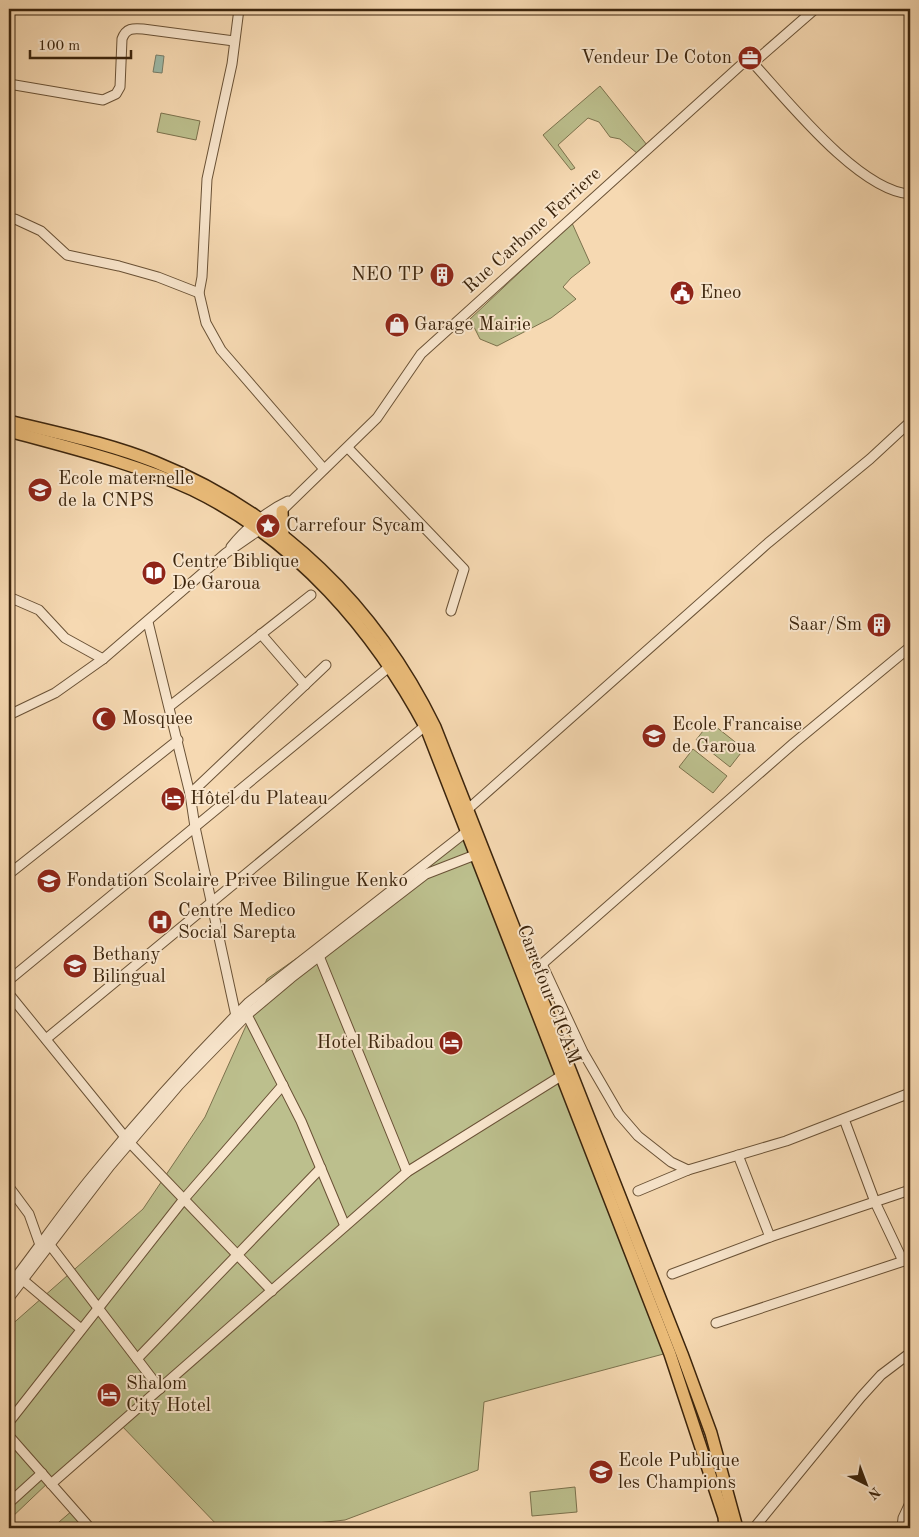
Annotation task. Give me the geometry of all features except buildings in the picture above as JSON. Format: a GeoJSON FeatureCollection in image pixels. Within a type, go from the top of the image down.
{"type":"FeatureCollection","features":[{"type":"Feature","properties":{"kind":"main road"},"geometry":{"type":"LineString","coordinates":[[9,421],[116,449],[154,462],[201,483],[261,525]]}},
{"type":"Feature","properties":{"kind":"main road"},"geometry":{"type":"LineString","coordinates":[[9,431],[113,460],[154,474],[192,490],[283,537],[318,566],[359,607],[403,669],[435,727],[529,969],[566,1055],[711,1433],[737,1528]]}},
{"type":"Feature","properties":{"kind":"main road"},"geometry":{"type":"LineString","coordinates":[[282,511],[283,537]]}},
{"type":"Feature","properties":{"kind":"main road","name":"Carrefour CICAM"},"geometry":{"type":"LineString","coordinates":[[261,525],[349,612],[389,667],[425,726],[670,1354],[724,1517],[725,1528]]}},
{"type":"Feature","properties":{"kind":"street"},"geometry":{"type":"LineString","coordinates":[[239,9],[232,64],[206,179],[202,277],[199,293],[206,323],[221,350],[324,469]]}},
{"type":"Feature","properties":{"kind":"street","name":"Rue Carbone Ferriere"},"geometry":{"type":"LineString","coordinates":[[261,525],[282,511],[293,498],[348,448],[377,418],[416,360],[426,349],[742,64],[753,62],[815,9]]}},
{"type":"Feature","properties":{"kind":"street"},"geometry":{"type":"LineString","coordinates":[[9,84],[103,100],[116,94],[120,87],[122,39],[124,33],[129,30],[144,29],[234,41]]}},
{"type":"Feature","properties":{"kind":"street"},"geometry":{"type":"LineString","coordinates":[[753,62],[826,142],[846,159],[885,188],[895,192],[910,194]]}},
{"type":"Feature","properties":{"kind":"street"},"geometry":{"type":"LineString","coordinates":[[15,219],[41,231],[67,255],[119,266],[158,277],[199,293]]}},
{"type":"Feature","properties":{"kind":"street"},"geometry":{"type":"LineString","coordinates":[[467,810],[768,543],[870,459],[910,422]]}},
{"type":"Feature","properties":{"kind":"street"},"geometry":{"type":"LineString","coordinates":[[348,448],[464,569],[451,611]]}},
{"type":"Feature","properties":{"kind":"street","name":"Rue Carbone Ferriere"},"geometry":{"type":"LineString","coordinates":[[261,525],[274,508],[293,498]]}},
{"type":"Feature","properties":{"kind":"street"},"geometry":{"type":"LineString","coordinates":[[9,715],[55,692],[104,659],[226,553],[238,538],[261,525]]}},
{"type":"Feature","properties":{"kind":"street"},"geometry":{"type":"LineString","coordinates":[[170,706],[311,595]]}},
{"type":"Feature","properties":{"kind":"street"},"geometry":{"type":"LineString","coordinates":[[9,597],[38,610],[65,638],[104,659]]}},
{"type":"Feature","properties":{"kind":"street"},"geometry":{"type":"LineString","coordinates":[[148,622],[178,740],[236,1016]]}},
{"type":"Feature","properties":{"kind":"street"},"geometry":{"type":"LineString","coordinates":[[261,634],[305,685]]}},
{"type":"Feature","properties":{"kind":"street"},"geometry":{"type":"LineString","coordinates":[[529,969],[542,964],[794,743],[910,647]]}},
{"type":"Feature","properties":{"kind":"street"},"geometry":{"type":"LineString","coordinates":[[190,794],[326,665]]}},
{"type":"Feature","properties":{"kind":"street"},"geometry":{"type":"LineString","coordinates":[[9,980],[389,667]]}},
{"type":"Feature","properties":{"kind":"street"},"geometry":{"type":"LineString","coordinates":[[9,709],[22,709]]}},
{"type":"Feature","properties":{"kind":"street"},"geometry":{"type":"LineString","coordinates":[[46,1039],[425,726]]}},
{"type":"Feature","properties":{"kind":"street"},"geometry":{"type":"LineString","coordinates":[[9,874],[178,740]]}},
{"type":"Feature","properties":{"kind":"street"},"geometry":{"type":"LineString","coordinates":[[9,1286],[45,1245],[176,1077],[249,1002],[466,832]]}},
{"type":"Feature","properties":{"kind":"street"},"geometry":{"type":"LineString","coordinates":[[128,1140],[247,1015],[319,956],[426,874],[475,855]]}},
{"type":"Feature","properties":{"kind":"street"},"geometry":{"type":"LineString","coordinates":[[319,956],[407,1172]]}},
{"type":"Feature","properties":{"kind":"street"},"geometry":{"type":"LineString","coordinates":[[542,964],[583,1052],[619,1114],[638,1136],[671,1162],[688,1170]]}},
{"type":"Feature","properties":{"kind":"street"},"geometry":{"type":"LineString","coordinates":[[9,994],[128,1140],[272,1291]]}},
{"type":"Feature","properties":{"kind":"street"},"geometry":{"type":"LineString","coordinates":[[247,1015],[283,1085],[345,1226]]}},
{"type":"Feature","properties":{"kind":"street"},"geometry":{"type":"LineString","coordinates":[[51,1484],[407,1172],[560,1076]]}},
{"type":"Feature","properties":{"kind":"street"},"geometry":{"type":"LineString","coordinates":[[9,1422],[80,1329],[184,1199],[283,1085]]}},
{"type":"Feature","properties":{"kind":"street"},"geometry":{"type":"LineString","coordinates":[[638,1191],[688,1170],[786,1142],[910,1093]]}},
{"type":"Feature","properties":{"kind":"street"},"geometry":{"type":"LineString","coordinates":[[716,1323],[906,1260],[875,1202],[844,1119]]}},
{"type":"Feature","properties":{"kind":"street"},"geometry":{"type":"LineString","coordinates":[[738,1155],[770,1237]]}},
{"type":"Feature","properties":{"kind":"street"},"geometry":{"type":"LineString","coordinates":[[137,1359],[321,1168]]}},
{"type":"Feature","properties":{"kind":"street"},"geometry":{"type":"LineString","coordinates":[[9,1187],[29,1214],[45,1245],[160,1389]]}},
{"type":"Feature","properties":{"kind":"street"},"geometry":{"type":"LineString","coordinates":[[672,1274],[770,1237],[910,1190]]}},
{"type":"Feature","properties":{"kind":"street"},"geometry":{"type":"LineString","coordinates":[[9,1298],[45,1245]]}},
{"type":"Feature","properties":{"kind":"street"},"geometry":{"type":"LineString","coordinates":[[23,1280],[80,1329]]}},
{"type":"Feature","properties":{"kind":"street"},"geometry":{"type":"LineString","coordinates":[[754,1528],[861,1397],[881,1375],[910,1353]]}},
{"type":"Feature","properties":{"kind":"street"},"geometry":{"type":"LineString","coordinates":[[9,1436],[90,1528]]}},
{"type":"Feature","properties":{"kind":"street"},"geometry":{"type":"LineString","coordinates":[[9,1503],[42,1474]]}},
{"type":"Feature","properties":{"kind":"street"},"geometry":{"type":"LineString","coordinates":[[902,1528],[903,1518],[910,1503]]}},
{"type":"Feature","properties":{"kind":"green space"},"geometry":{"type":"Polygon","coordinates":[[[600,86],[647,145],[638,154],[620,139],[610,137],[599,122],[588,118],[558,145],[575,168],[571,170],[543,135],[600,86]]]}},
{"type":"Feature","properties":{"kind":"green space"},"geometry":{"type":"Polygon","coordinates":[[[161,113],[200,121],[196,140],[157,132],[161,113]]]}},
{"type":"Feature","properties":{"kind":"green space"},"geometry":{"type":"Polygon","coordinates":[[[572,223],[590,263],[563,287],[576,299],[551,318],[497,346],[480,339],[470,319],[572,223]]]}},
{"type":"Feature","properties":{"kind":"green space"},"geometry":{"type":"Polygon","coordinates":[[[710,722],[744,749],[730,767],[696,740],[710,722]]]}},
{"type":"Feature","properties":{"kind":"green space"},"geometry":{"type":"Polygon","coordinates":[[[693,749],[727,776],[713,793],[679,767],[693,749]]]}},
{"type":"Feature","properties":{"kind":"green space"},"geometry":{"type":"Polygon","coordinates":[[[466,827],[671,1352],[484,1402],[478,1470],[345,1520],[270,1528],[220,1528],[120,1424],[51,1480],[9,1520],[9,1327],[143,1209],[205,1117],[267,979],[373,905],[466,827]]]}},
{"type":"Feature","properties":{"kind":"green space"},"geometry":{"type":"Polygon","coordinates":[[[575,1487],[577,1512],[532,1516],[530,1492],[575,1487]]]}},
{"type":"Feature","properties":{"kind":"green space"},"geometry":{"type":"Polygon","coordinates":[[[73,1510],[88,1528],[52,1528],[73,1510]]]}},
{"type":"Feature","properties":{"kind":"shaded area"},"geometry":{"type":"Polygon","coordinates":[[[156,55],[164,56],[162,73],[153,72],[156,55]]]}},
{"type":"Feature","properties":{"kind":"place","name":"Vendeur De Coton"},"geometry":{"type":"Point","coordinates":[750,58]}},
{"type":"Feature","properties":{"kind":"place","name":"NEO TP"},"geometry":{"type":"Point","coordinates":[442,275]}},
{"type":"Feature","properties":{"kind":"place","name":"Eneo"},"geometry":{"type":"Point","coordinates":[682,293]}},
{"type":"Feature","properties":{"kind":"place","name":"Garage Mairie"},"geometry":{"type":"Point","coordinates":[397,325]}},
{"type":"Feature","properties":{"kind":"place","name":"Ecole maternelle de la CNPS"},"geometry":{"type":"Point","coordinates":[40,490]}},
{"type":"Feature","properties":{"kind":"place","name":"Carrefour Sycam"},"geometry":{"type":"Point","coordinates":[268,526]}},
{"type":"Feature","properties":{"kind":"place","name":"Centre Biblique De Garoua"},"geometry":{"type":"Point","coordinates":[154,573]}},
{"type":"Feature","properties":{"kind":"place","name":"Saar/Sm"},"geometry":{"type":"Point","coordinates":[879,625]}},
{"type":"Feature","properties":{"kind":"place","name":"Mosquee"},"geometry":{"type":"Point","coordinates":[104,719]}},
{"type":"Feature","properties":{"kind":"place","name":"Ecole Francaise de Garoua"},"geometry":{"type":"Point","coordinates":[654,736]}},
{"type":"Feature","properties":{"kind":"place","name":"Hôtel du Plateau"},"geometry":{"type":"Point","coordinates":[173,799]}},
{"type":"Feature","properties":{"kind":"place","name":"Fondation Scolaire Privee Bilingue Kenko"},"geometry":{"type":"Point","coordinates":[49,881]}},
{"type":"Feature","properties":{"kind":"place","name":"Centre Medico Social Sarepta"},"geometry":{"type":"Point","coordinates":[160,922]}},
{"type":"Feature","properties":{"kind":"place","name":"Bethany Bilingual"},"geometry":{"type":"Point","coordinates":[75,966]}},
{"type":"Feature","properties":{"kind":"place","name":"Hotel Ribadou"},"geometry":{"type":"Point","coordinates":[451,1043]}},
{"type":"Feature","properties":{"kind":"place","name":"Shalom City Hotel"},"geometry":{"type":"Point","coordinates":[109,1395]}},
{"type":"Feature","properties":{"kind":"place","name":"Ecole Publique les Champions"},"geometry":{"type":"Point","coordinates":[601,1472]}}]}
